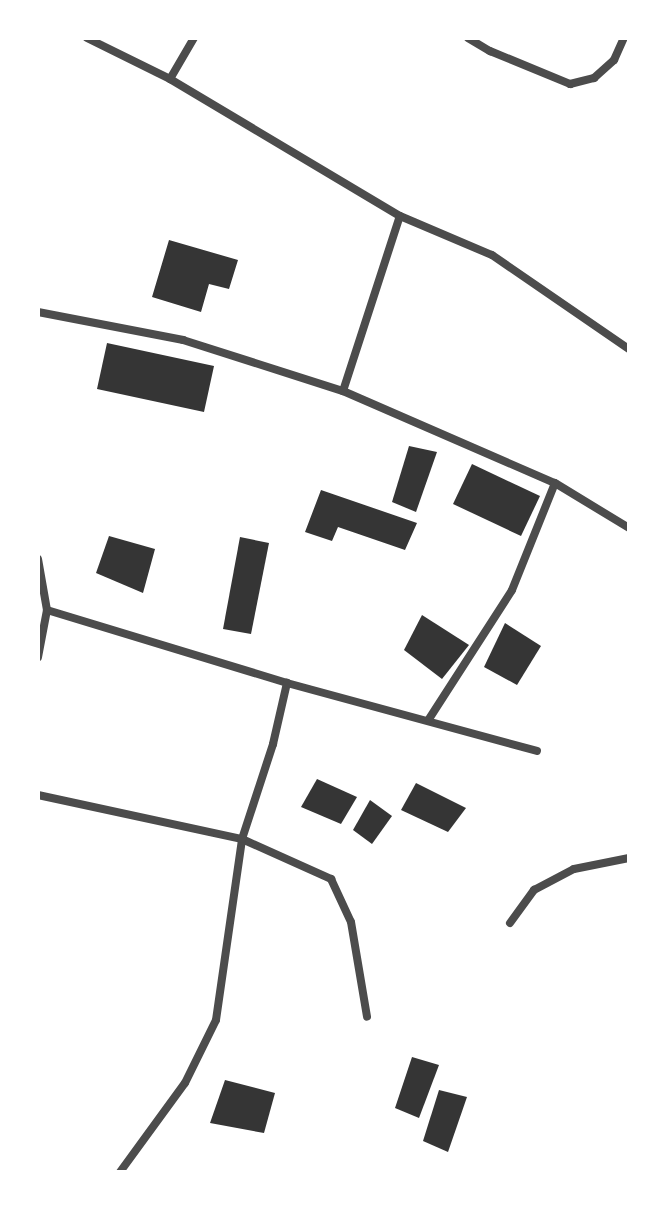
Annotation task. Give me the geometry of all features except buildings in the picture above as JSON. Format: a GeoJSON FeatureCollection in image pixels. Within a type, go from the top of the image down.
{"type":"FeatureCollection","features":[{"type":"Feature","properties":{"kind":"street"},"geometry":{"type":"LineString","coordinates":[[87,38],[170,79],[400,216],[492,255],[629,349]]}},
{"type":"Feature","properties":{"kind":"street"},"geometry":{"type":"LineString","coordinates":[[170,79],[194,38]]}},
{"type":"Feature","properties":{"kind":"street"},"geometry":{"type":"LineString","coordinates":[[468,38],[490,51],[570,84],[594,78],[614,60],[624,38]]}},
{"type":"Feature","properties":{"kind":"street"},"geometry":{"type":"LineString","coordinates":[[343,391],[400,216]]}},
{"type":"Feature","properties":{"kind":"street"},"geometry":{"type":"LineString","coordinates":[[38,312],[183,340],[343,391],[555,483],[629,528]]}},
{"type":"Feature","properties":{"kind":"street"},"geometry":{"type":"LineString","coordinates":[[429,719],[512,590],[555,483]]}},
{"type":"Feature","properties":{"kind":"street"},"geometry":{"type":"LineString","coordinates":[[38,559],[47,610],[38,657]]}},
{"type":"Feature","properties":{"kind":"street"},"geometry":{"type":"LineString","coordinates":[[47,610],[287,683],[429,719],[537,751]]}},
{"type":"Feature","properties":{"kind":"street"},"geometry":{"type":"LineString","coordinates":[[122,1171],[185,1083],[216,1020],[242,839],[273,744],[287,683]]}},
{"type":"Feature","properties":{"kind":"street"},"geometry":{"type":"LineString","coordinates":[[38,795],[242,839],[331,879],[351,922],[367,1017]]}},
{"type":"Feature","properties":{"kind":"street"},"geometry":{"type":"LineString","coordinates":[[510,923],[534,890],[574,869],[629,858]]}}]}
